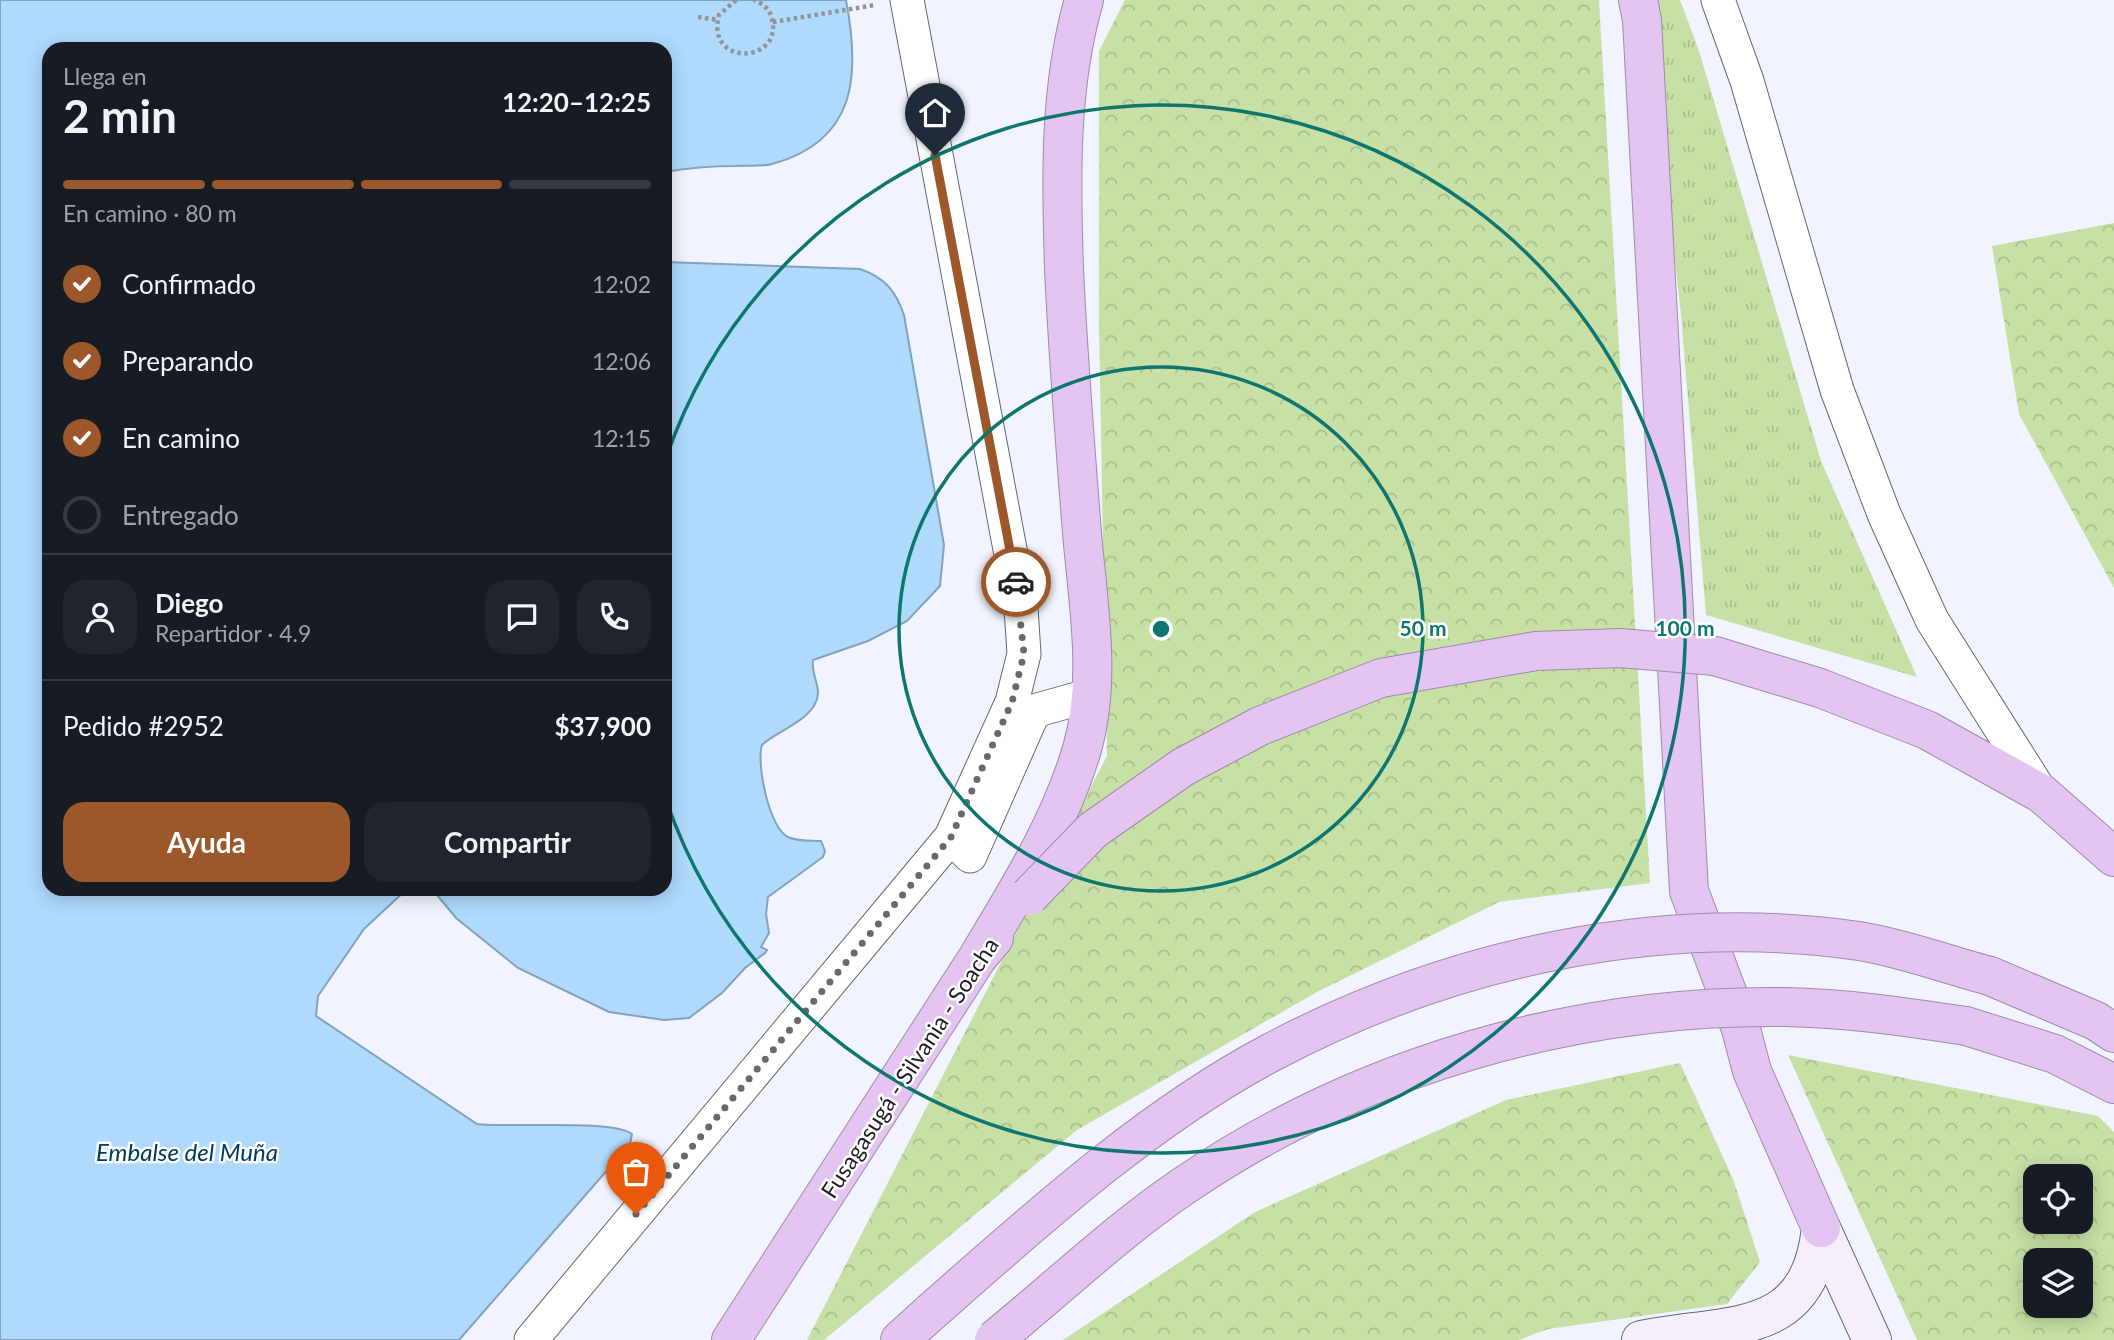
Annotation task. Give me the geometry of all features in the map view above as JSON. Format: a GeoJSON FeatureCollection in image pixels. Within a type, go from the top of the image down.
{"type":"FeatureCollection","features":[{"type":"Feature","properties":{"kind":"highway"},"geometry":{"type":"LineString","coordinates":[[978,957],[1046,842],[1082,748],[1091,695],[1093,635],[1068,358],[1062,201],[1065,97],[1073,38],[1084,0]]}},
{"type":"Feature","properties":{"kind":"highway"},"geometry":{"type":"LineString","coordinates":[[1638,0],[1642,20],[1689,891],[1741,1029],[1752,1071],[1821,1228]]}},
{"type":"Feature","properties":{"kind":"highway","name":"Fusagasugá - Silvania - Soacha"},"geometry":{"type":"LineString","coordinates":[[731,1340],[978,957],[1029,896],[1093,830],[1183,767],[1260,726],[1381,678],[1459,662],[1536,651],[1620,648],[1715,656],[1821,688],[1927,730],[2042,794],[2114,857]]}},
{"type":"Feature","properties":{"kind":"highway"},"geometry":{"type":"LineString","coordinates":[[900,1340],[1045,1211],[1189,1103],[1272,1052],[1438,981],[1589,943],[1661,934],[1752,933],[1861,942],[1990,976],[2096,1021],[2114,1033]]}},
{"type":"Feature","properties":{"kind":"highway"},"geometry":{"type":"LineString","coordinates":[[994,1340],[1113,1239],[1185,1185],[1275,1132],[1344,1097],[1429,1063],[1516,1038],[1605,1020],[1695,1010],[1786,1007],[1863,1012],[1966,1026],[2055,1054],[2114,1084]]}},
{"type":"Feature","properties":{"kind":"main road"},"geometry":{"type":"LineString","coordinates":[[1641,1340],[1739,1336],[1784,1310],[1798,1294],[1818,1258],[1821,1228]]}},
{"type":"Feature","properties":{"kind":"main road"},"geometry":{"type":"LineString","coordinates":[[1821,1228],[1872,1340]]}},
{"type":"Feature","properties":{"kind":"street"},"geometry":{"type":"LineString","coordinates":[[1718,0],[1747,81],[1837,390],[1884,514],[1932,620],[2042,794]]}},
{"type":"Feature","properties":{"kind":"street"},"geometry":{"type":"LineString","coordinates":[[531,1340],[951,837],[1012,702],[1024,654],[1021,608],[892,2]]}},
{"type":"Feature","properties":{"kind":"street"},"geometry":{"type":"LineString","coordinates":[[951,837],[970,856],[1034,711],[1091,695]]}},
{"type":"Feature","properties":{"kind":"path"},"geometry":{"type":"LineString","coordinates":[[736,0],[724,7],[718,20],[721,41],[735,52],[744,54],[762,49],[769,42],[773,22],[766,7],[754,0]]}},
{"type":"Feature","properties":{"kind":"path"},"geometry":{"type":"LineString","coordinates":[[773,22],[892,2]]}},
{"type":"Feature","properties":{"kind":"path"},"geometry":{"type":"LineString","coordinates":[[698,17],[718,20]]}},
{"type":"Feature","properties":{"kind":"green space"},"geometry":{"type":"Polygon","coordinates":[[[1125,0],[1599,0],[1650,883],[1499,902],[1317,992],[1077,1130],[824,1340],[807,1340],[1107,756],[1099,326],[1099,51],[1125,0]]]}},
{"type":"Feature","properties":{"kind":"green space"},"geometry":{"type":"Polygon","coordinates":[[[1658,0],[1680,0],[1699,51],[1821,461],[1917,677],[1706,615],[1681,315],[1655,75],[1658,0]]]}},
{"type":"Feature","properties":{"kind":"green space"},"geometry":{"type":"Polygon","coordinates":[[[2114,223],[2114,588],[2019,414],[1992,246],[2114,223]]]}},
{"type":"Feature","properties":{"kind":"green space"},"geometry":{"type":"Polygon","coordinates":[[[1788,1055],[2098,1116],[2114,1132],[2114,1340],[1917,1340],[1788,1055]]]}},
{"type":"Feature","properties":{"kind":"green space"},"geometry":{"type":"Polygon","coordinates":[[[1680,1063],[1733,1179],[1760,1262],[1727,1304],[1548,1329],[1518,1340],[1063,1340],[1255,1212],[1506,1100],[1680,1063]]]}},
{"type":"Feature","properties":{"kind":"water","name":"Embalse del Muña"},"geometry":{"type":"Polygon","coordinates":[[[0,0],[846,0],[852,53],[851,78],[846,101],[837,121],[822,139],[800,153],[768,165],[672,171],[672,42],[42,42],[42,896],[399,896],[364,929],[318,996],[316,1016],[477,1124],[583,1125],[621,1129],[632,1134],[630,1144],[459,1340],[0,1340],[0,0]]]}},
{"type":"Feature","properties":{"kind":"water"},"geometry":{"type":"Polygon","coordinates":[[[672,262],[860,269],[876,276],[888,286],[904,315],[944,545],[940,586],[907,621],[868,641],[813,660],[818,689],[816,702],[804,717],[762,745],[763,780],[775,821],[788,837],[821,841],[825,851],[823,857],[768,897],[766,914],[769,933],[761,947],[767,950],[745,968],[722,993],[689,1018],[664,1020],[609,1012],[518,968],[456,918],[438,896],[672,896],[672,262]]]}},
{"type":"Feature","properties":{"kind":"way so far"},"geometry":{"type":"LineString","coordinates":[[636,1214],[951,837],[1012,702],[1024,654],[1016,582]]}},
{"type":"Feature","properties":{"kind":"route"},"geometry":{"type":"LineString","coordinates":[[935,155],[1016,582]]}}]}
